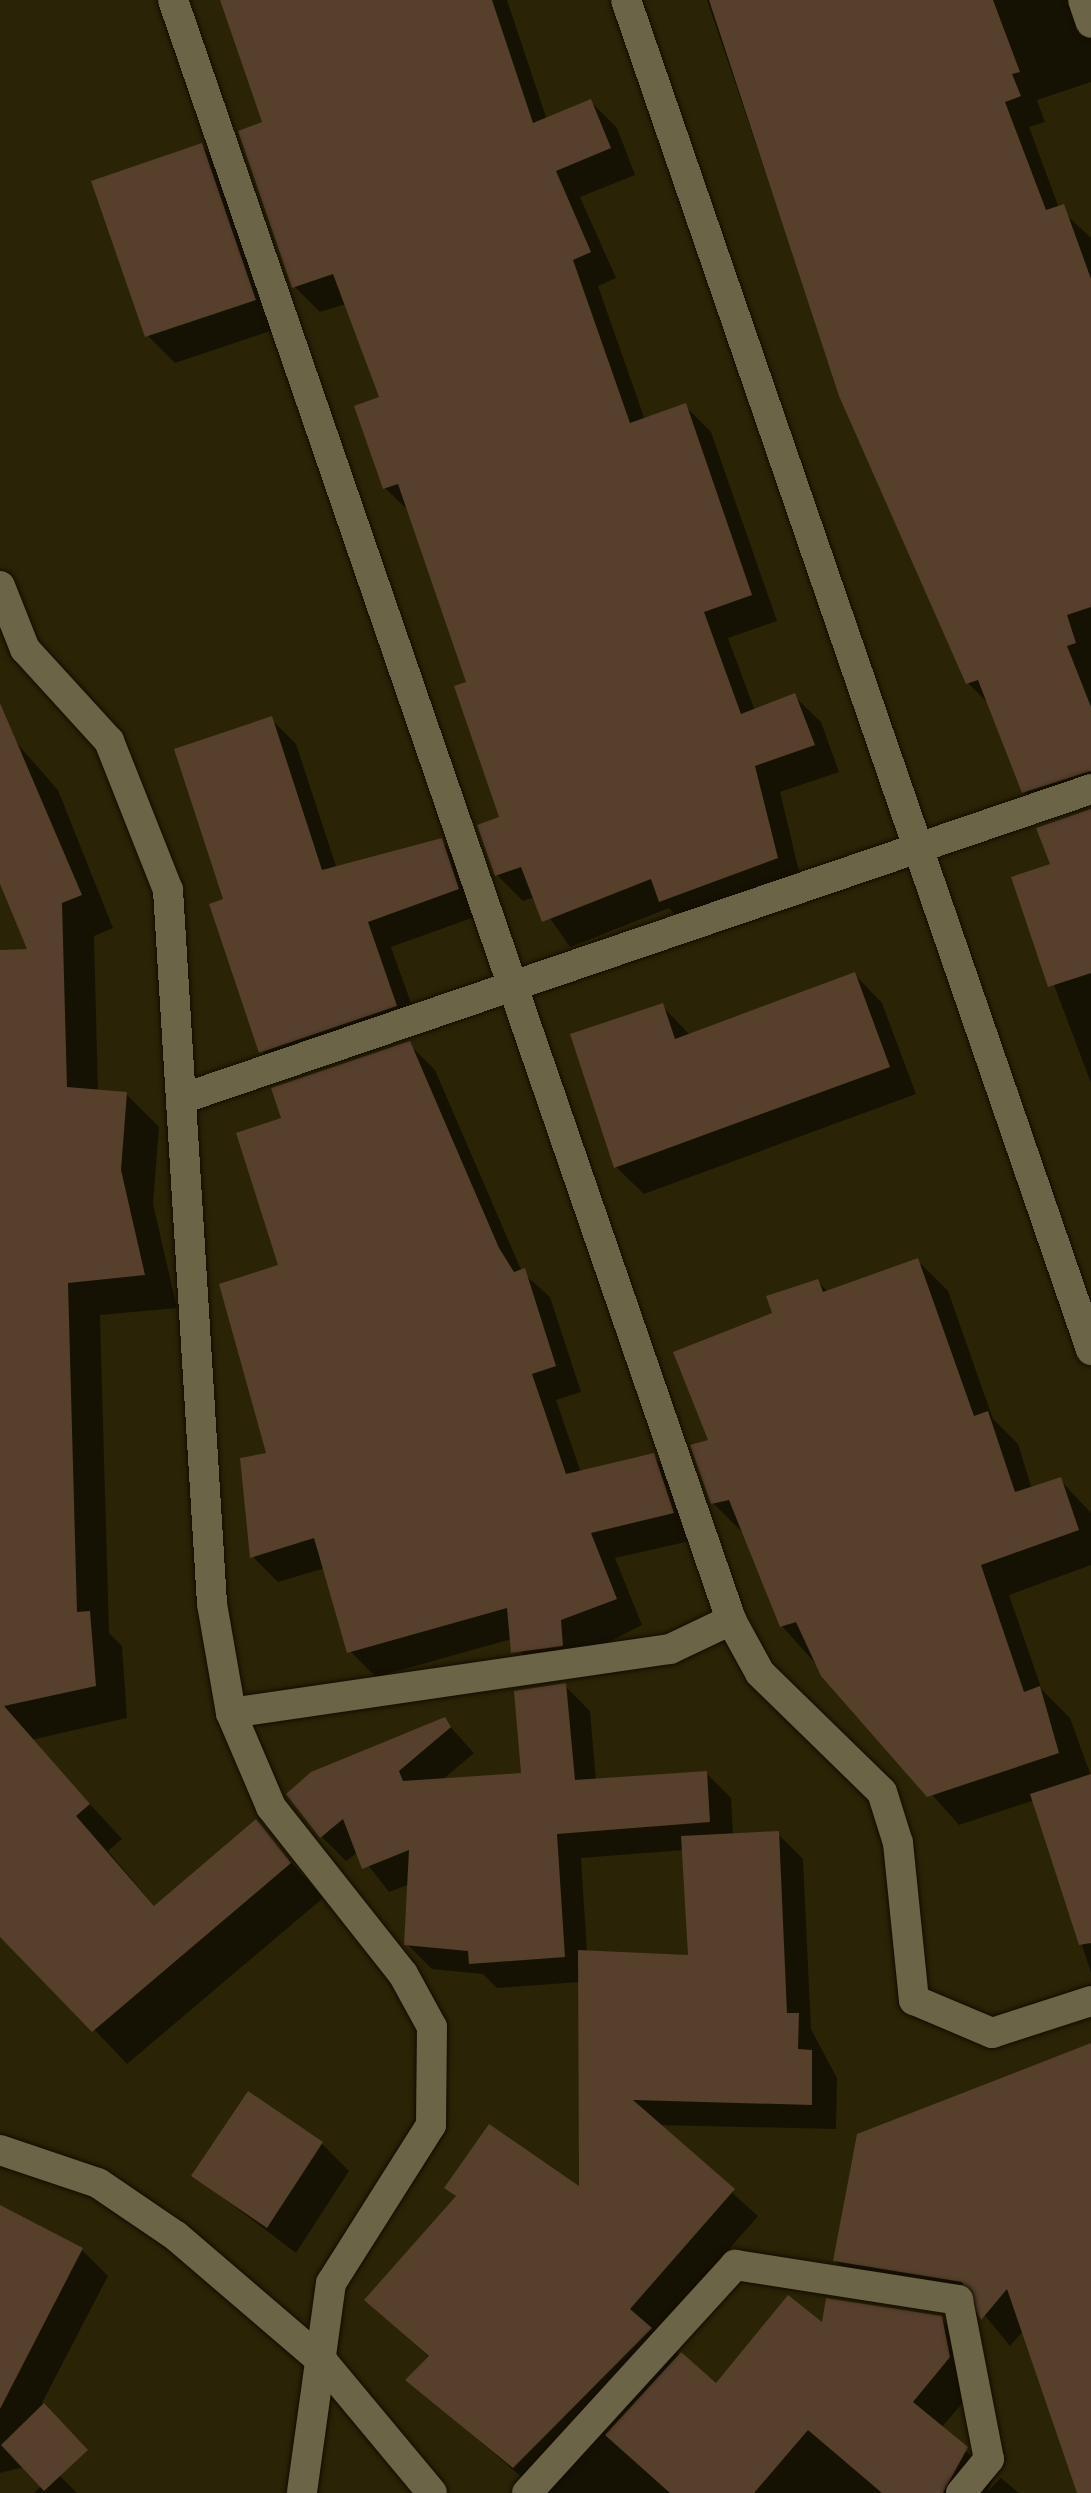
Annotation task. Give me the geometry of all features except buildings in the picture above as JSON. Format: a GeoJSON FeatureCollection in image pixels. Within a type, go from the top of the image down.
{"type":"FeatureCollection","features":[{"type":"Feature","properties":{"kind":"street"},"geometry":{"type":"LineString","coordinates":[[173,0],[731,1620],[760,1672],[882,1792],[898,1842],[914,2000],[992,2034],[1091,2002]]}},
{"type":"Feature","properties":{"kind":"street"},"geometry":{"type":"LineString","coordinates":[[626,0],[922,849],[1091,1350]]}},
{"type":"Feature","properties":{"kind":"street"},"geometry":{"type":"LineString","coordinates":[[1083,0],[1091,23]]}},
{"type":"Feature","properties":{"kind":"street"},"geometry":{"type":"LineString","coordinates":[[0,586],[25,649],[126,774],[168,890],[188,1097],[212,1604],[231,1714],[271,1807],[403,1974],[432,2027],[431,2124],[332,2283],[302,2493]]}},
{"type":"Feature","properties":{"kind":"street"},"geometry":{"type":"LineString","coordinates":[[188,1097],[512,991],[1091,790]]}},
{"type":"Feature","properties":{"kind":"street"},"geometry":{"type":"LineString","coordinates":[[231,1714],[670,1649],[731,1620]]}},
{"type":"Feature","properties":{"kind":"street"},"geometry":{"type":"LineString","coordinates":[[0,2150],[98,2183],[176,2236],[323,2362],[432,2493]]}},
{"type":"Feature","properties":{"kind":"street"},"geometry":{"type":"LineString","coordinates":[[527,2493],[735,2265],[958,2300],[989,2459],[961,2493]]}}]}
